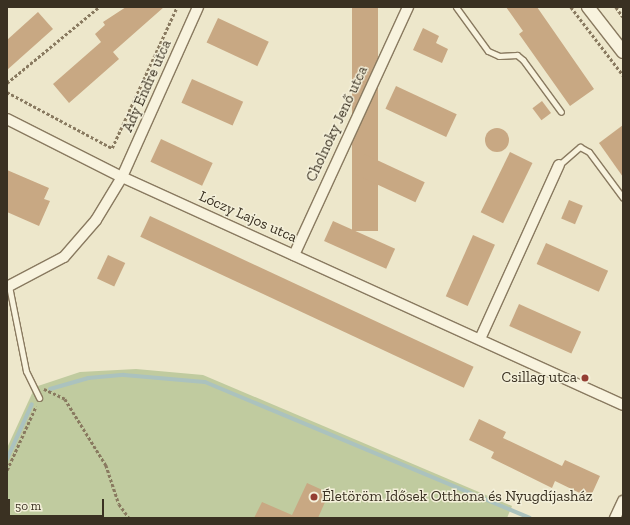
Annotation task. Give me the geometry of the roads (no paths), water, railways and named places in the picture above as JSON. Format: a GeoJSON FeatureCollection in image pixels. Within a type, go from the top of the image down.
{"type":"FeatureCollection","features":[{"type":"Feature","properties":{"kind":"street","name":"Ady Endre utca"},"geometry":{"type":"LineString","coordinates":[[8,286],[64,257],[96,220],[122,177],[198,7]]}},
{"type":"Feature","properties":{"kind":"street","name":"Cholnoky Jenő utca"},"geometry":{"type":"LineString","coordinates":[[294,255],[408,7]]}},
{"type":"Feature","properties":{"kind":"street"},"geometry":{"type":"LineString","coordinates":[[588,7],[623,52]]}},
{"type":"Feature","properties":{"kind":"street","name":"Lóczy Lajos utca"},"geometry":{"type":"LineString","coordinates":[[7,119],[122,177],[623,405]]}},
{"type":"Feature","properties":{"kind":"street"},"geometry":{"type":"LineString","coordinates":[[480,339],[560,165]]}},
{"type":"Feature","properties":{"kind":"street"},"geometry":{"type":"LineString","coordinates":[[615,518],[623,501]]}},
{"type":"Feature","properties":{"kind":"lane"},"geometry":{"type":"LineString","coordinates":[[456,7],[488,51],[499,56],[517,55],[523,60],[561,112]]}},
{"type":"Feature","properties":{"kind":"lane"},"geometry":{"type":"LineString","coordinates":[[560,165],[580,147],[590,152],[623,198]]}},
{"type":"Feature","properties":{"kind":"lane"},"geometry":{"type":"LineString","coordinates":[[8,286],[31,387],[40,398]]}},
{"type":"Feature","properties":{"kind":"waterway"},"geometry":{"type":"LineString","coordinates":[[50,389],[88,378],[124,375],[205,382],[530,518]]}},
{"type":"Feature","properties":{"kind":"waterway"},"geometry":{"type":"LineString","coordinates":[[7,459],[32,404]]}},
{"type":"Feature","properties":{"kind":"place","name":"Csillag utca"},"geometry":{"type":"Point","coordinates":[585,378]}},
{"type":"Feature","properties":{"kind":"place","name":"Életöröm Idősek Otthona és Nyugdíjasház"},"geometry":{"type":"Point","coordinates":[314,497]}}]}
